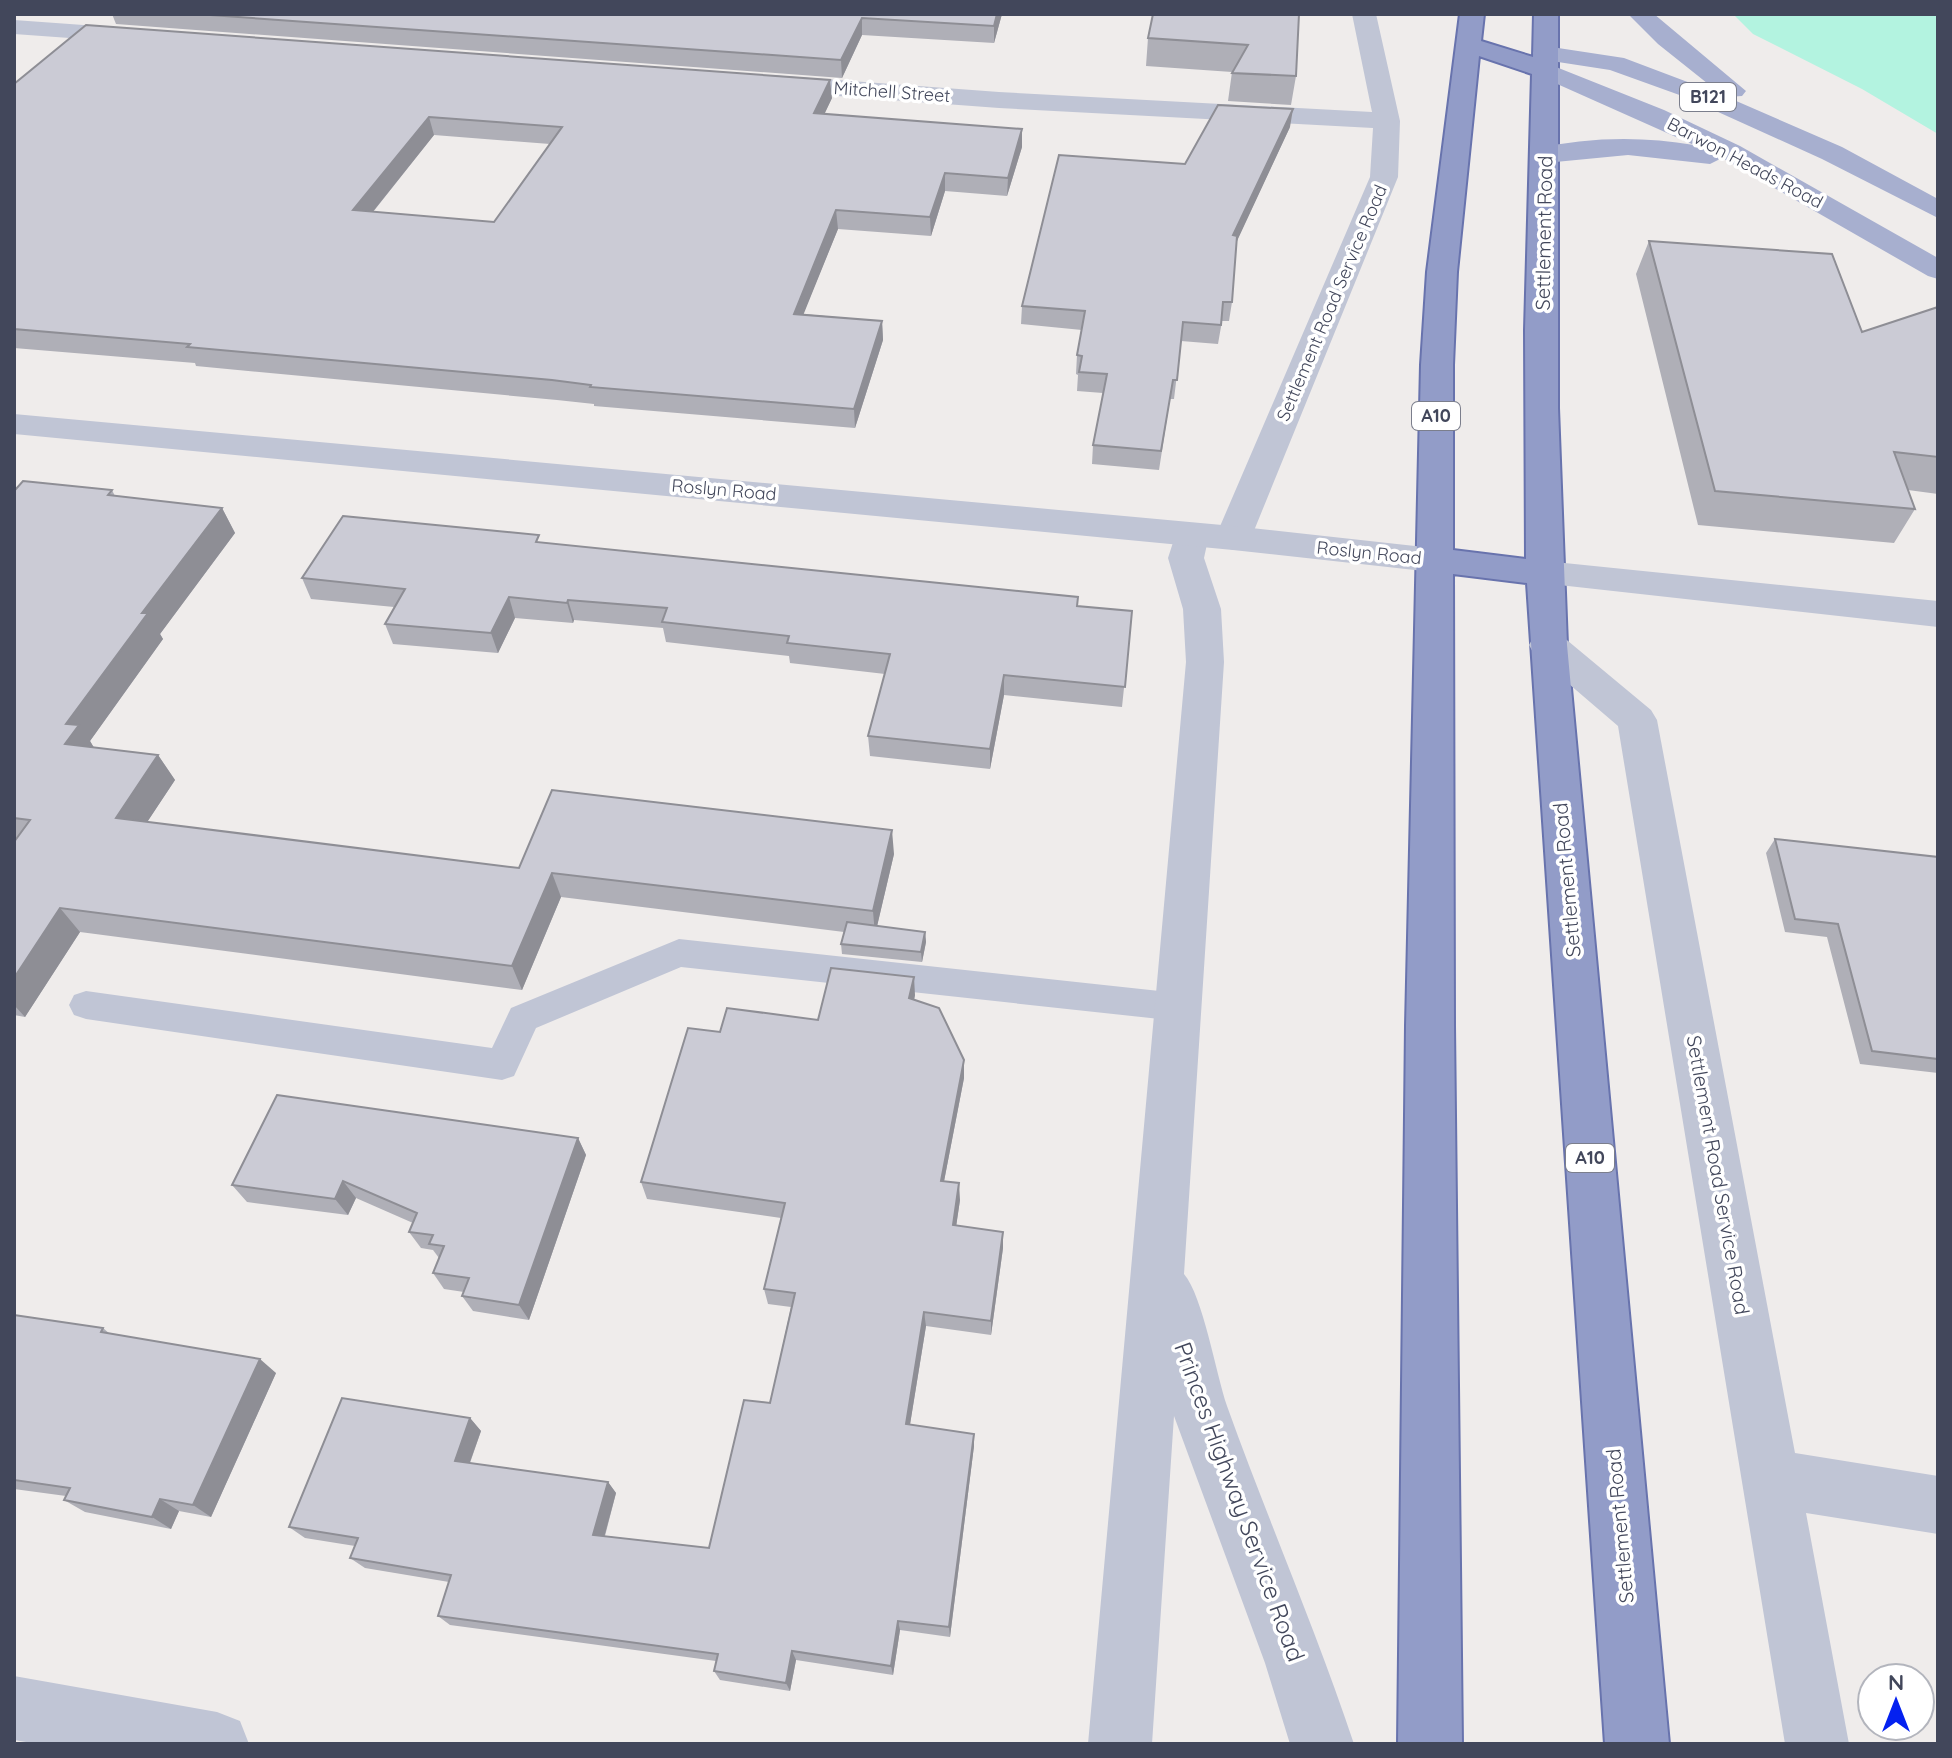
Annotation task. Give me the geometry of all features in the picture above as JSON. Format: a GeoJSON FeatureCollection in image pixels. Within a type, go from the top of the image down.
{"type":"FeatureCollection","features":[{"type":"Feature","properties":{"kind":"highway","name":"A10"},"geometry":{"type":"LineString","coordinates":[[1430,1744],[1433,560],[1437,365],[1442,272],[1472,14]]}},
{"type":"Feature","properties":{"kind":"highway","name":"Settlement Road"},"geometry":{"type":"LineString","coordinates":[[1546,14],[1542,319],[1548,645],[1637,1744]]}},
{"type":"Feature","properties":{"kind":"highway","name":"B121"},"geometry":{"type":"LineString","coordinates":[[1470,45],[1545,61]]}},
{"type":"Feature","properties":{"kind":"highway"},"geometry":{"type":"LineString","coordinates":[[1433,560],[1545,573]]}},
{"type":"Feature","properties":{"kind":"main road","name":"B121"},"geometry":{"type":"LineString","coordinates":[[1640,14],[1721,83],[1863,169]]}},
{"type":"Feature","properties":{"kind":"main road","name":"Barwon Heads Road"},"geometry":{"type":"LineString","coordinates":[[1545,61],[1602,60],[1652,75],[1774,126],[1938,210]]}},
{"type":"Feature","properties":{"kind":"main road","name":"Barwon Heads Road"},"geometry":{"type":"LineString","coordinates":[[1545,61],[1759,167],[1938,270]]}},
{"type":"Feature","properties":{"kind":"main road","name":"B121"},"geometry":{"type":"LineString","coordinates":[[1545,155],[1587,149],[1658,148],[1759,167]]}},
{"type":"Feature","properties":{"kind":"street","name":"Settlement Road Service Road"},"geometry":{"type":"LineString","coordinates":[[1212,536],[1377,198],[1386,167],[1387,121],[1385,95],[1364,14]]}},
{"type":"Feature","properties":{"kind":"street"},"geometry":{"type":"LineString","coordinates":[[23,26],[165,38]]}},
{"type":"Feature","properties":{"kind":"street","name":"Mitchell Street"},"geometry":{"type":"LineString","coordinates":[[747,81],[999,100],[1387,121]]}},
{"type":"Feature","properties":{"kind":"street","name":"Roslyn Road"},"geometry":{"type":"LineString","coordinates":[[14,424],[1212,536],[1433,560]]}},
{"type":"Feature","properties":{"kind":"street"},"geometry":{"type":"LineString","coordinates":[[1120,1744],[1205,662],[1202,609],[1186,558],[1212,536]]}},
{"type":"Feature","properties":{"kind":"street"},"geometry":{"type":"LineString","coordinates":[[1545,573],[1938,614]]}},
{"type":"Feature","properties":{"kind":"street","name":"Settlement Road Service Road"},"geometry":{"type":"LineString","coordinates":[[1548,645],[1637,720],[1817,1744]]}},
{"type":"Feature","properties":{"kind":"street","name":"Princes Highway Service Road"},"geometry":{"type":"LineString","coordinates":[[1158,1260],[1198,1404],[1296,1663],[1322,1744]]}},
{"type":"Feature","properties":{"kind":"street"},"geometry":{"type":"LineString","coordinates":[[1772,1479],[1938,1505]]}},
{"type":"Feature","properties":{"kind":"street"},"geometry":{"type":"LineString","coordinates":[[14,1708],[217,1744]]}},
{"type":"Feature","properties":{"kind":"lane"},"geometry":{"type":"LineString","coordinates":[[86,1005],[502,1065],[523,1018],[679,953],[1178,1007]]}},
{"type":"Feature","properties":{"kind":"green space"},"geometry":{"type":"Polygon","coordinates":[[[1733,14],[1938,14],[1938,134],[1862,89],[1753,34],[1733,14]]]}},
{"type":"Feature","properties":{"kind":"building"},"geometry":{"type":"Polygon","coordinates":[[[196,14],[997,14],[994,26],[862,18],[841,60],[196,14]]]}},
{"type":"Feature","properties":{"kind":"building"},"geometry":{"type":"Polygon","coordinates":[[[1153,14],[1299,14],[1296,76],[1232,73],[1248,45],[1148,38],[1153,14]]]}},
{"type":"Feature","properties":{"kind":"building"},"geometry":{"type":"Polygon","coordinates":[[[86,25],[830,80],[814,113],[1022,129],[1008,178],[945,173],[930,217],[836,210],[794,314],[882,321],[854,409],[590,387],[552,380],[14,329],[14,84],[86,25]],[[429,117],[353,210],[494,222],[562,127],[429,117]]]}},
{"type":"Feature","properties":{"kind":"building"},"geometry":{"type":"Polygon","coordinates":[[[1218,105],[1293,109],[1233,235],[1237,236],[1232,302],[1223,302],[1221,325],[1183,322],[1177,380],[1173,380],[1161,451],[1093,445],[1107,374],[1079,372],[1082,356],[1077,355],[1085,311],[1022,306],[1059,155],[1185,164],[1218,105]]]}},
{"type":"Feature","properties":{"kind":"building"},"geometry":{"type":"Polygon","coordinates":[[[1649,241],[1832,254],[1862,332],[1938,307],[1938,457],[1894,452],[1915,509],[1715,491],[1649,241]]]}},
{"type":"Feature","properties":{"kind":"building"},"geometry":{"type":"Polygon","coordinates":[[[23,481],[112,490],[108,495],[222,508],[142,613],[148,613],[66,724],[79,725],[65,744],[158,755],[116,818],[519,868],[552,790],[892,830],[873,911],[552,873],[512,966],[60,908],[14,978],[14,842],[30,820],[14,818],[14,488],[23,481]]]}},
{"type":"Feature","properties":{"kind":"building"},"geometry":{"type":"Polygon","coordinates":[[[343,516],[539,535],[536,542],[1078,597],[1077,606],[1132,611],[1125,687],[1004,675],[990,749],[868,736],[890,654],[787,643],[789,636],[662,622],[667,608],[568,600],[567,603],[509,597],[491,633],[385,624],[405,589],[302,578],[343,516]]]}},
{"type":"Feature","properties":{"kind":"building"},"geometry":{"type":"Polygon","coordinates":[[[1775,839],[1938,857],[1938,1059],[1872,1051],[1838,924],[1795,919],[1775,839]]]}},
{"type":"Feature","properties":{"kind":"building"},"geometry":{"type":"Polygon","coordinates":[[[847,922],[925,932],[921,952],[841,944],[847,922]]]}},
{"type":"Feature","properties":{"kind":"building"},"geometry":{"type":"Polygon","coordinates":[[[831,968],[914,977],[909,998],[939,1008],[964,1060],[941,1181],[959,1183],[953,1225],[1003,1232],[991,1321],[924,1312],[906,1424],[974,1434],[949,1627],[898,1621],[891,1666],[792,1651],[786,1683],[714,1671],[718,1654],[438,1616],[451,1575],[350,1558],[358,1538],[289,1527],[342,1398],[470,1418],[455,1461],[608,1482],[593,1535],[709,1548],[744,1400],[770,1403],[795,1293],[764,1289],[785,1203],[641,1182],[688,1028],[720,1032],[727,1008],[818,1020],[831,968]]]}},
{"type":"Feature","properties":{"kind":"building"},"geometry":{"type":"Polygon","coordinates":[[[277,1095],[578,1138],[519,1305],[462,1296],[469,1278],[433,1273],[444,1246],[429,1244],[433,1235],[409,1232],[417,1213],[343,1181],[335,1199],[232,1185],[277,1095]]]}},
{"type":"Feature","properties":{"kind":"building"},"geometry":{"type":"Polygon","coordinates":[[[14,1315],[103,1328],[101,1332],[260,1359],[193,1505],[160,1499],[152,1517],[64,1500],[70,1488],[14,1480],[14,1315]]]}}]}
